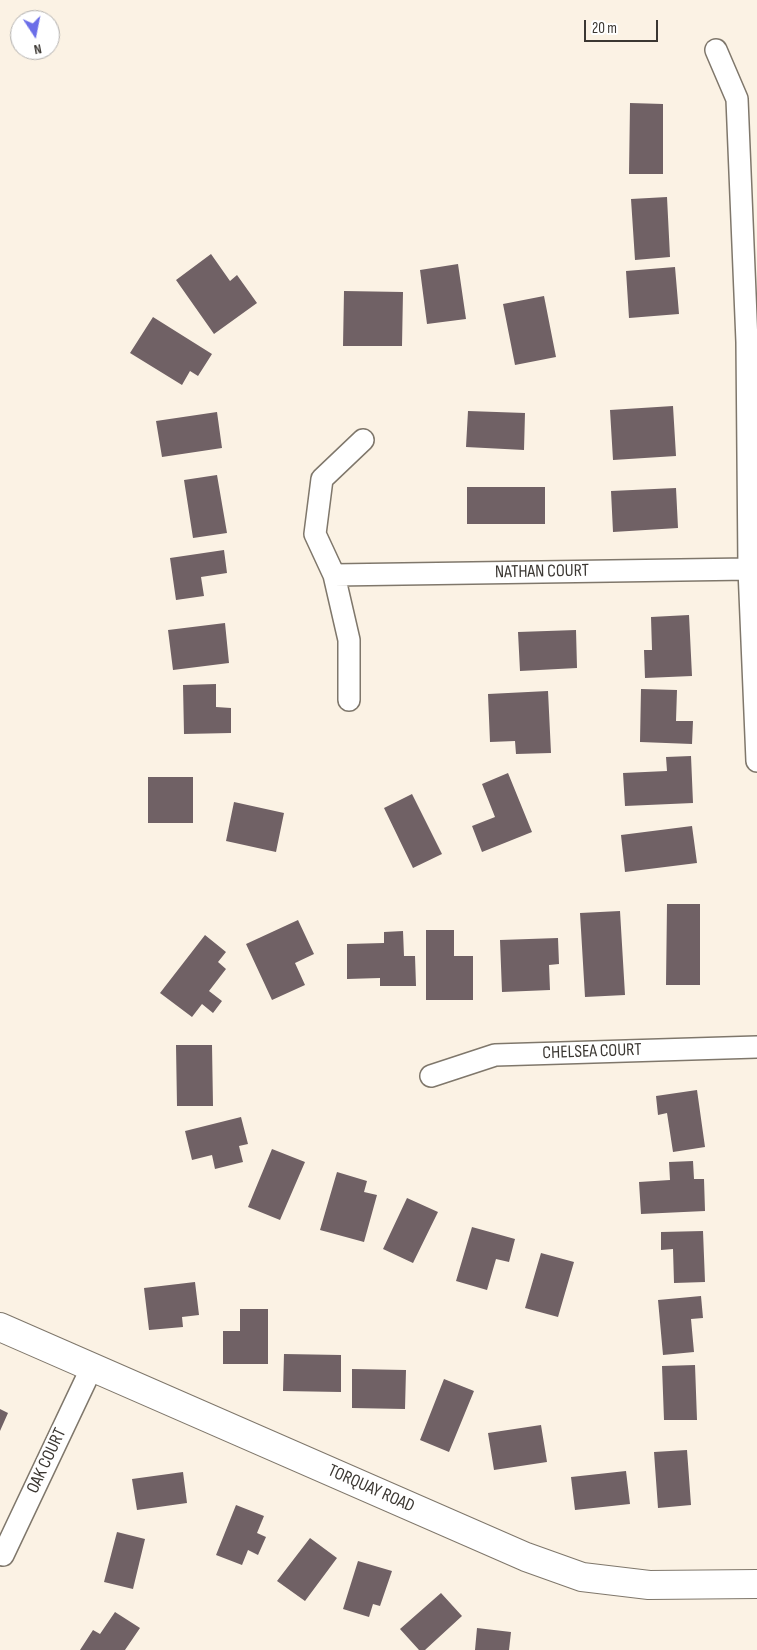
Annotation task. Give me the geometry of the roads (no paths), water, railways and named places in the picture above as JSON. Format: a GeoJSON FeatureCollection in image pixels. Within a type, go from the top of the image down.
{"type":"FeatureCollection","features":[{"type":"Feature","properties":{"kind":"street"},"geometry":{"type":"LineString","coordinates":[[716,50],[736,99],[752,342],[749,569],[757,761]]}},
{"type":"Feature","properties":{"kind":"street"},"geometry":{"type":"LineString","coordinates":[[349,700],[349,640],[334,575],[315,534],[322,479],[363,440]]}},
{"type":"Feature","properties":{"kind":"street","name":"NATHAN COURT"},"geometry":{"type":"LineString","coordinates":[[334,575],[749,569]]}},
{"type":"Feature","properties":{"kind":"street","name":"CHELSEA COURT"},"geometry":{"type":"LineString","coordinates":[[431,1076],[495,1055],[757,1047]]}},
{"type":"Feature","properties":{"kind":"street","name":"TORQUAY ROAD"},"geometry":{"type":"LineString","coordinates":[[0,1327],[526,1557],[582,1577],[650,1585],[757,1584]]}},
{"type":"Feature","properties":{"kind":"street","name":"OAK COURT"},"geometry":{"type":"LineString","coordinates":[[3,1555],[92,1367]]}}]}
